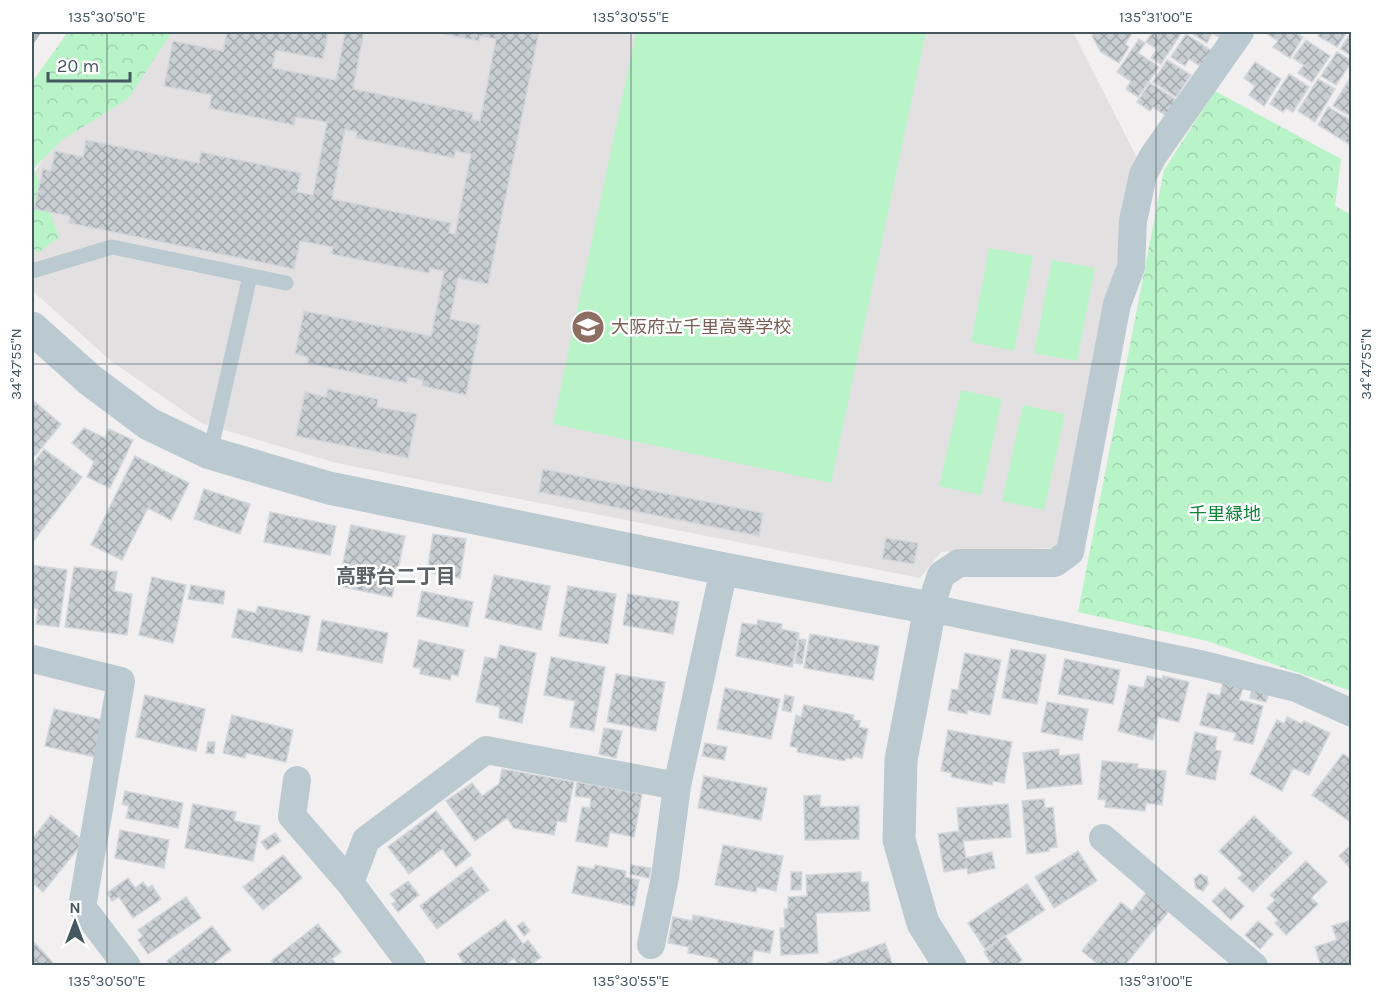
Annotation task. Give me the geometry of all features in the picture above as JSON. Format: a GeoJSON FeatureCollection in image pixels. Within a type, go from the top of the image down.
{"type":"FeatureCollection","features":[{"type":"Feature","properties":{"kind":"street"},"geometry":{"type":"LineString","coordinates":[[950,966],[923,923],[899,840],[901,760],[930,608],[941,574],[959,563],[1055,563],[1070,552],[1117,304],[1131,267],[1133,221],[1143,175],[1153,156],[1239,32]]}},
{"type":"Feature","properties":{"kind":"street"},"geometry":{"type":"LineString","coordinates":[[32,328],[90,380],[149,424],[210,453],[329,488],[1204,665],[1296,688],[1352,713]]}},
{"type":"Feature","properties":{"kind":"street"},"geometry":{"type":"LineString","coordinates":[[651,945],[665,877],[678,786],[724,569]]}},
{"type":"Feature","properties":{"kind":"street"},"geometry":{"type":"LineString","coordinates":[[32,660],[121,681],[82,907],[127,966]]}},
{"type":"Feature","properties":{"kind":"street"},"geometry":{"type":"LineString","coordinates":[[350,883],[366,840],[486,750],[678,786]]}},
{"type":"Feature","properties":{"kind":"street"},"geometry":{"type":"LineString","coordinates":[[297,780],[292,816],[350,883],[412,966]]}},
{"type":"Feature","properties":{"kind":"street"},"geometry":{"type":"LineString","coordinates":[[1103,838],[1254,966]]}},
{"type":"Feature","properties":{"kind":"lane"},"geometry":{"type":"LineString","coordinates":[[32,271],[112,247],[286,283]]}},
{"type":"Feature","properties":{"kind":"lane"},"geometry":{"type":"LineString","coordinates":[[210,453],[250,276]]}},
{"type":"Feature","properties":{"kind":"shaded area","name":"大阪府立千里高等学校"},"geometry":{"type":"Polygon","coordinates":[[[144,32],[1073,32],[1138,160],[1058,548],[941,552],[920,578],[336,463],[201,423],[111,361],[32,288],[32,177],[48,151],[144,32]]]}},
{"type":"Feature","properties":{"kind":"green space"},"geometry":{"type":"Polygon","coordinates":[[[68,32],[172,32],[128,99],[62,140],[34,168],[59,237],[38,253],[32,248],[32,82],[68,32]]]}},
{"type":"Feature","properties":{"kind":"green space"},"geometry":{"type":"Polygon","coordinates":[[[636,32],[926,32],[831,483],[553,424],[636,32]]]}},
{"type":"Feature","properties":{"kind":"green space","name":"千里緑地"},"geometry":{"type":"Polygon","coordinates":[[[1215,91],[1341,159],[1335,206],[1352,215],[1351,691],[1207,641],[1078,612],[1164,170],[1215,91]]]}},
{"type":"Feature","properties":{"kind":"green space"},"geometry":{"type":"Polygon","coordinates":[[[989,248],[1033,256],[1014,351],[971,342],[989,248]]]}},
{"type":"Feature","properties":{"kind":"green space"},"geometry":{"type":"Polygon","coordinates":[[[1052,260],[1095,268],[1077,361],[1034,353],[1052,260]]]}},
{"type":"Feature","properties":{"kind":"green space"},"geometry":{"type":"Polygon","coordinates":[[[961,390],[1002,399],[981,495],[939,486],[961,390]]]}},
{"type":"Feature","properties":{"kind":"green space"},"geometry":{"type":"Polygon","coordinates":[[[1023,405],[1065,414],[1044,510],[1002,501],[1023,405]]]}},
{"type":"Feature","properties":{"kind":"building"},"geometry":{"type":"Polygon","coordinates":[[[227,32],[328,32],[323,59],[276,50],[272,68],[336,80],[345,32],[364,32],[353,89],[473,113],[472,119],[480,121],[496,39],[480,36],[479,41],[433,32],[539,32],[488,284],[458,278],[450,319],[480,325],[466,395],[422,386],[423,380],[408,377],[407,383],[307,363],[308,357],[295,354],[304,311],[431,336],[444,271],[430,268],[429,273],[331,254],[333,247],[300,241],[294,269],[69,223],[70,216],[34,209],[43,169],[51,171],[55,151],[83,157],[86,140],[199,163],[201,152],[301,173],[297,192],[313,195],[327,122],[296,117],[294,125],[209,108],[212,95],[164,86],[173,41],[223,51],[227,32]],[[345,129],[332,199],[451,223],[449,233],[455,234],[471,154],[456,151],[454,158],[356,138],[357,132],[345,129]]]}},
{"type":"Feature","properties":{"kind":"building"},"geometry":{"type":"Polygon","coordinates":[[[1095,32],[1133,32],[1125,44],[1129,47],[1119,63],[1101,52],[1092,36],[1095,32]]]}},
{"type":"Feature","properties":{"kind":"building"},"geometry":{"type":"Polygon","coordinates":[[[1153,32],[1182,32],[1161,64],[1151,58],[1157,49],[1146,42],[1153,32]]]}},
{"type":"Feature","properties":{"kind":"building"},"geometry":{"type":"Polygon","coordinates":[[[1189,32],[1227,32],[1222,39],[1212,33],[1207,43],[1189,32]]]}},
{"type":"Feature","properties":{"kind":"building"},"geometry":{"type":"Polygon","coordinates":[[[1267,32],[1295,32],[1303,37],[1290,58],[1273,47],[1278,41],[1267,32]]]}},
{"type":"Feature","properties":{"kind":"building"},"geometry":{"type":"Polygon","coordinates":[[[1321,32],[1347,32],[1337,47],[1318,36],[1321,32]]]}},
{"type":"Feature","properties":{"kind":"building"},"geometry":{"type":"Polygon","coordinates":[[[1186,34],[1212,51],[1202,67],[1189,59],[1185,66],[1171,57],[1186,34]]]}},
{"type":"Feature","properties":{"kind":"building"},"geometry":{"type":"Polygon","coordinates":[[[1352,34],[1352,56],[1340,49],[1352,34]]]}},
{"type":"Feature","properties":{"kind":"building"},"geometry":{"type":"Polygon","coordinates":[[[1139,39],[1145,43],[1138,53],[1159,67],[1138,97],[1126,89],[1131,81],[1117,72],[1139,39]]]}},
{"type":"Feature","properties":{"kind":"building"},"geometry":{"type":"Polygon","coordinates":[[[1306,40],[1330,56],[1312,82],[1298,73],[1304,65],[1293,58],[1306,40]]]}},
{"type":"Feature","properties":{"kind":"building"},"geometry":{"type":"Polygon","coordinates":[[[1337,52],[1352,61],[1336,85],[1321,76],[1337,52]]]}},
{"type":"Feature","properties":{"kind":"building"},"geometry":{"type":"Polygon","coordinates":[[[1167,60],[1191,75],[1176,97],[1153,82],[1167,60]]]}},
{"type":"Feature","properties":{"kind":"building"},"geometry":{"type":"Polygon","coordinates":[[[1255,62],[1281,79],[1264,106],[1249,95],[1255,86],[1244,78],[1255,62]]]}},
{"type":"Feature","properties":{"kind":"building"},"geometry":{"type":"Polygon","coordinates":[[[1289,74],[1309,87],[1293,112],[1286,108],[1283,112],[1270,104],[1289,74]]]}},
{"type":"Feature","properties":{"kind":"building"},"geometry":{"type":"Polygon","coordinates":[[[1352,76],[1352,117],[1333,106],[1352,76]]]}},
{"type":"Feature","properties":{"kind":"building"},"geometry":{"type":"Polygon","coordinates":[[[1318,79],[1335,89],[1315,122],[1298,111],[1318,79]]]}},
{"type":"Feature","properties":{"kind":"building"},"geometry":{"type":"Polygon","coordinates":[[[1150,83],[1178,101],[1168,117],[1153,107],[1150,111],[1137,102],[1150,83]]]}},
{"type":"Feature","properties":{"kind":"building"},"geometry":{"type":"Polygon","coordinates":[[[1328,107],[1352,121],[1352,146],[1318,125],[1328,107]]]}},
{"type":"Feature","properties":{"kind":"building"},"geometry":{"type":"Polygon","coordinates":[[[328,389],[378,399],[377,407],[417,414],[408,458],[296,436],[305,392],[326,397],[328,389]]]}},
{"type":"Feature","properties":{"kind":"building"},"geometry":{"type":"Polygon","coordinates":[[[35,402],[61,424],[35,456],[32,453],[32,407],[35,402]]]}},
{"type":"Feature","properties":{"kind":"building"},"geometry":{"type":"Polygon","coordinates":[[[84,428],[105,438],[109,429],[133,440],[110,488],[87,477],[94,462],[72,443],[84,428]]]}},
{"type":"Feature","properties":{"kind":"building"},"geometry":{"type":"Polygon","coordinates":[[[44,449],[82,477],[32,543],[32,465],[44,449]]]}},
{"type":"Feature","properties":{"kind":"building"},"geometry":{"type":"Polygon","coordinates":[[[135,456],[189,483],[171,520],[148,508],[122,560],[91,545],[135,456]]]}},
{"type":"Feature","properties":{"kind":"building"},"geometry":{"type":"Polygon","coordinates":[[[543,469],[763,513],[759,536],[539,492],[543,469]]]}},
{"type":"Feature","properties":{"kind":"building"},"geometry":{"type":"Polygon","coordinates":[[[204,489],[250,504],[240,534],[194,519],[204,489]]]}},
{"type":"Feature","properties":{"kind":"building"},"geometry":{"type":"Polygon","coordinates":[[[270,512],[336,526],[330,555],[264,542],[270,512]]]}},
{"type":"Feature","properties":{"kind":"building"},"geometry":{"type":"Polygon","coordinates":[[[351,525],[405,536],[392,597],[338,586],[351,525]]]}},
{"type":"Feature","properties":{"kind":"building"},"geometry":{"type":"Polygon","coordinates":[[[433,534],[466,539],[460,578],[427,572],[433,534]]]}},
{"type":"Feature","properties":{"kind":"building"},"geometry":{"type":"Polygon","coordinates":[[[886,538],[918,543],[914,564],[882,559],[886,538]]]}},
{"type":"Feature","properties":{"kind":"building"},"geometry":{"type":"Polygon","coordinates":[[[32,565],[67,570],[59,627],[36,624],[38,609],[32,608],[32,565]]]}},
{"type":"Feature","properties":{"kind":"building"},"geometry":{"type":"Polygon","coordinates":[[[74,567],[117,572],[114,591],[132,594],[127,635],[65,627],[74,567]]]}},
{"type":"Feature","properties":{"kind":"building"},"geometry":{"type":"Polygon","coordinates":[[[494,575],[550,586],[541,630],[485,618],[494,575]]]}},
{"type":"Feature","properties":{"kind":"building"},"geometry":{"type":"Polygon","coordinates":[[[152,577],[186,585],[173,643],[139,635],[152,577]]]}},
{"type":"Feature","properties":{"kind":"building"},"geometry":{"type":"Polygon","coordinates":[[[191,585],[225,591],[223,604],[188,599],[191,585]]]}},
{"type":"Feature","properties":{"kind":"building"},"geometry":{"type":"Polygon","coordinates":[[[568,586],[616,594],[608,644],[559,636],[568,586]]]}},
{"type":"Feature","properties":{"kind":"building"},"geometry":{"type":"Polygon","coordinates":[[[422,591],[473,602],[468,627],[417,616],[422,591]]]}},
{"type":"Feature","properties":{"kind":"building"},"geometry":{"type":"Polygon","coordinates":[[[628,594],[679,602],[673,634],[623,625],[628,594]]]}},
{"type":"Feature","properties":{"kind":"building"},"geometry":{"type":"Polygon","coordinates":[[[258,606],[310,616],[302,652],[232,637],[238,609],[256,613],[258,606]]]}},
{"type":"Feature","properties":{"kind":"building"},"geometry":{"type":"Polygon","coordinates":[[[322,620],[388,633],[382,663],[317,650],[322,620]]]}},
{"type":"Feature","properties":{"kind":"building"},"geometry":{"type":"Polygon","coordinates":[[[758,620],[782,624],[781,629],[799,633],[792,667],[736,656],[742,623],[757,625],[758,620]]]}},
{"type":"Feature","properties":{"kind":"building"},"geometry":{"type":"Polygon","coordinates":[[[810,634],[879,646],[873,680],[804,668],[810,634]]]}},
{"type":"Feature","properties":{"kind":"building"},"geometry":{"type":"Polygon","coordinates":[[[799,639],[806,640],[802,664],[795,663],[799,639]]]}},
{"type":"Feature","properties":{"kind":"building"},"geometry":{"type":"Polygon","coordinates":[[[419,640],[464,650],[458,676],[452,674],[450,680],[420,674],[421,668],[413,667],[419,640]]]}},
{"type":"Feature","properties":{"kind":"building"},"geometry":{"type":"Polygon","coordinates":[[[500,645],[536,653],[522,723],[499,718],[500,707],[476,702],[485,657],[497,659],[500,645]]]}},
{"type":"Feature","properties":{"kind":"building"},"geometry":{"type":"Polygon","coordinates":[[[1011,649],[1046,655],[1037,704],[1002,698],[1011,649]]]}},
{"type":"Feature","properties":{"kind":"building"},"geometry":{"type":"Polygon","coordinates":[[[965,653],[1001,660],[990,715],[967,710],[967,714],[948,710],[952,689],[958,690],[965,653]]]}},
{"type":"Feature","properties":{"kind":"building"},"geometry":{"type":"Polygon","coordinates":[[[551,657],[605,667],[594,731],[570,727],[575,701],[544,695],[551,657]]]}},
{"type":"Feature","properties":{"kind":"building"},"geometry":{"type":"Polygon","coordinates":[[[1065,659],[1120,670],[1113,704],[1058,694],[1065,659]]]}},
{"type":"Feature","properties":{"kind":"building"},"geometry":{"type":"Polygon","coordinates":[[[616,674],[665,682],[656,731],[607,722],[616,674]]]}},
{"type":"Feature","properties":{"kind":"building"},"geometry":{"type":"Polygon","coordinates":[[[1147,676],[1162,679],[1163,676],[1189,682],[1179,722],[1158,717],[1153,740],[1118,731],[1129,685],[1144,688],[1147,676]]]}},
{"type":"Feature","properties":{"kind":"building"},"geometry":{"type":"Polygon","coordinates":[[[1223,683],[1243,688],[1239,700],[1263,706],[1253,744],[1234,740],[1236,733],[1200,725],[1208,693],[1220,696],[1223,683]]]}},
{"type":"Feature","properties":{"kind":"building"},"geometry":{"type":"Polygon","coordinates":[[[725,688],[780,699],[771,739],[717,729],[725,688]]]}},
{"type":"Feature","properties":{"kind":"building"},"geometry":{"type":"Polygon","coordinates":[[[1252,689],[1269,693],[1266,702],[1250,698],[1252,689]]]}},
{"type":"Feature","properties":{"kind":"building"},"geometry":{"type":"Polygon","coordinates":[[[145,695],[205,709],[196,751],[136,737],[145,695]]]}},
{"type":"Feature","properties":{"kind":"building"},"geometry":{"type":"Polygon","coordinates":[[[785,695],[794,697],[791,712],[782,710],[785,695]]]}},
{"type":"Feature","properties":{"kind":"building"},"geometry":{"type":"Polygon","coordinates":[[[1047,702],[1088,709],[1082,740],[1041,732],[1047,702]]]}},
{"type":"Feature","properties":{"kind":"building"},"geometry":{"type":"Polygon","coordinates":[[[804,705],[854,715],[853,720],[860,721],[859,727],[868,729],[862,758],[853,756],[852,759],[846,758],[845,761],[797,752],[798,748],[790,746],[796,715],[801,717],[804,705]]]}},
{"type":"Feature","properties":{"kind":"building"},"geometry":{"type":"Polygon","coordinates":[[[54,709],[103,720],[95,757],[45,746],[54,709]]]}},
{"type":"Feature","properties":{"kind":"building"},"geometry":{"type":"Polygon","coordinates":[[[232,715],[293,730],[286,762],[246,753],[245,758],[223,753],[232,715]]]}},
{"type":"Feature","properties":{"kind":"building"},"geometry":{"type":"Polygon","coordinates":[[[1287,717],[1302,724],[1304,721],[1330,733],[1309,775],[1293,768],[1282,791],[1250,774],[1277,720],[1284,724],[1287,717]]]}},
{"type":"Feature","properties":{"kind":"building"},"geometry":{"type":"Polygon","coordinates":[[[604,728],[622,731],[616,758],[599,754],[604,728]]]}},
{"type":"Feature","properties":{"kind":"building"},"geometry":{"type":"Polygon","coordinates":[[[948,730],[1012,742],[1004,783],[993,781],[992,785],[951,777],[952,773],[941,771],[948,730]]]}},
{"type":"Feature","properties":{"kind":"building"},"geometry":{"type":"Polygon","coordinates":[[[1195,732],[1217,737],[1215,750],[1221,751],[1215,780],[1186,774],[1195,732]]]}},
{"type":"Feature","properties":{"kind":"building"},"geometry":{"type":"Polygon","coordinates":[[[208,742],[215,742],[214,754],[206,753],[208,742]]]}},
{"type":"Feature","properties":{"kind":"building"},"geometry":{"type":"Polygon","coordinates":[[[705,743],[727,747],[724,760],[702,756],[705,743]]]}},
{"type":"Feature","properties":{"kind":"building"},"geometry":{"type":"Polygon","coordinates":[[[1059,749],[1059,756],[1079,754],[1082,784],[1027,789],[1023,753],[1059,749]]]}},
{"type":"Feature","properties":{"kind":"building"},"geometry":{"type":"Polygon","coordinates":[[[1343,754],[1352,760],[1352,823],[1312,795],[1343,754]]]}},
{"type":"Feature","properties":{"kind":"building"},"geometry":{"type":"Polygon","coordinates":[[[1102,761],[1138,764],[1137,768],[1166,771],[1162,805],[1146,803],[1145,811],[1105,807],[1106,800],[1098,799],[1102,761]]]}},
{"type":"Feature","properties":{"kind":"building"},"geometry":{"type":"Polygon","coordinates":[[[502,769],[574,782],[566,822],[557,821],[554,835],[514,828],[507,818],[475,841],[446,801],[472,783],[482,796],[499,784],[502,769]]]}},
{"type":"Feature","properties":{"kind":"building"},"geometry":{"type":"Polygon","coordinates":[[[704,776],[767,788],[761,820],[698,808],[704,776]]]}},
{"type":"Feature","properties":{"kind":"building"},"geometry":{"type":"Polygon","coordinates":[[[577,782],[642,794],[634,837],[610,832],[607,847],[576,841],[582,807],[590,808],[591,798],[575,796],[577,782]]]}},
{"type":"Feature","properties":{"kind":"building"},"geometry":{"type":"Polygon","coordinates":[[[125,791],[183,803],[178,828],[126,818],[129,806],[122,804],[125,791]]]}},
{"type":"Feature","properties":{"kind":"building"},"geometry":{"type":"Polygon","coordinates":[[[820,795],[820,807],[859,806],[859,839],[805,840],[804,796],[820,795]]]}},
{"type":"Feature","properties":{"kind":"building"},"geometry":{"type":"Polygon","coordinates":[[[1044,799],[1045,808],[1053,807],[1057,847],[1049,848],[1049,851],[1027,854],[1022,801],[1044,799]]]}},
{"type":"Feature","properties":{"kind":"building"},"geometry":{"type":"Polygon","coordinates":[[[193,804],[236,812],[234,821],[260,826],[253,861],[185,848],[193,804]]]}},
{"type":"Feature","properties":{"kind":"building"},"geometry":{"type":"Polygon","coordinates":[[[1008,804],[1011,837],[963,841],[966,858],[992,852],[995,868],[968,874],[967,868],[944,872],[938,834],[959,831],[957,808],[1008,804]]]}},
{"type":"Feature","properties":{"kind":"building"},"geometry":{"type":"Polygon","coordinates":[[[436,811],[471,855],[456,867],[442,849],[409,874],[388,847],[436,811]]]}},
{"type":"Feature","properties":{"kind":"building"},"geometry":{"type":"Polygon","coordinates":[[[51,815],[84,841],[43,892],[32,882],[32,839],[51,815]]]}},
{"type":"Feature","properties":{"kind":"building"},"geometry":{"type":"Polygon","coordinates":[[[1254,816],[1292,853],[1253,892],[1238,878],[1243,874],[1219,851],[1254,816]]]}},
{"type":"Feature","properties":{"kind":"building"},"geometry":{"type":"Polygon","coordinates":[[[120,830],[169,840],[164,868],[115,858],[120,830]]]}},
{"type":"Feature","properties":{"kind":"building"},"geometry":{"type":"Polygon","coordinates":[[[275,833],[281,841],[267,850],[261,842],[275,833]]]}},
{"type":"Feature","properties":{"kind":"building"},"geometry":{"type":"Polygon","coordinates":[[[1352,844],[1352,870],[1339,856],[1352,844]]]}},
{"type":"Feature","properties":{"kind":"building"},"geometry":{"type":"Polygon","coordinates":[[[723,845],[783,856],[776,891],[757,887],[756,892],[715,885],[723,845]]]}},
{"type":"Feature","properties":{"kind":"building"},"geometry":{"type":"Polygon","coordinates":[[[1078,851],[1097,881],[1054,908],[1035,877],[1078,851]]]}},
{"type":"Feature","properties":{"kind":"building"},"geometry":{"type":"Polygon","coordinates":[[[283,855],[302,878],[263,910],[243,887],[283,855]]]}},
{"type":"Feature","properties":{"kind":"building"},"geometry":{"type":"Polygon","coordinates":[[[1306,861],[1327,882],[1311,898],[1318,904],[1286,935],[1275,923],[1278,920],[1267,908],[1275,900],[1270,895],[1306,861]]]}},
{"type":"Feature","properties":{"kind":"building"},"geometry":{"type":"Polygon","coordinates":[[[595,865],[626,871],[625,877],[639,880],[634,906],[572,893],[578,866],[594,869],[595,865]]]}},
{"type":"Feature","properties":{"kind":"building"},"geometry":{"type":"Polygon","coordinates":[[[631,865],[651,868],[649,878],[630,874],[631,865]]]}},
{"type":"Feature","properties":{"kind":"building"},"geometry":{"type":"Polygon","coordinates":[[[471,867],[489,890],[437,929],[420,906],[471,867]]]}},
{"type":"Feature","properties":{"kind":"building"},"geometry":{"type":"Polygon","coordinates":[[[791,872],[802,872],[801,890],[791,890],[791,872]]]}},
{"type":"Feature","properties":{"kind":"building"},"geometry":{"type":"Polygon","coordinates":[[[861,872],[861,882],[868,882],[870,911],[816,913],[818,953],[781,955],[780,928],[785,928],[784,909],[788,909],[788,897],[807,896],[806,875],[861,872]]]}},
{"type":"Feature","properties":{"kind":"building"},"geometry":{"type":"Polygon","coordinates":[[[1200,874],[1207,877],[1208,884],[1203,891],[1196,888],[1194,879],[1200,874]]]}},
{"type":"Feature","properties":{"kind":"building"},"geometry":{"type":"Polygon","coordinates":[[[128,878],[135,888],[143,882],[148,888],[152,885],[161,899],[133,918],[119,897],[112,901],[107,893],[128,878]]]}},
{"type":"Feature","properties":{"kind":"building"},"geometry":{"type":"Polygon","coordinates":[[[408,881],[419,895],[398,912],[392,904],[396,901],[390,894],[408,881]]]}},
{"type":"Feature","properties":{"kind":"building"},"geometry":{"type":"Polygon","coordinates":[[[1027,884],[1045,910],[985,949],[968,923],[1027,884]]]}},
{"type":"Feature","properties":{"kind":"building"},"geometry":{"type":"Polygon","coordinates":[[[1225,888],[1244,906],[1231,920],[1212,901],[1225,888]]]}},
{"type":"Feature","properties":{"kind":"building"},"geometry":{"type":"Polygon","coordinates":[[[1146,893],[1169,911],[1124,966],[1100,966],[1082,951],[1121,902],[1132,911],[1146,893]]]}},
{"type":"Feature","properties":{"kind":"building"},"geometry":{"type":"Polygon","coordinates":[[[186,897],[201,918],[148,954],[138,940],[143,936],[138,930],[186,897]]]}},
{"type":"Feature","properties":{"kind":"building"},"geometry":{"type":"Polygon","coordinates":[[[693,915],[774,931],[770,953],[754,950],[751,966],[718,966],[718,959],[688,953],[689,947],[668,943],[673,917],[692,921],[693,915]]]}},
{"type":"Feature","properties":{"kind":"building"},"geometry":{"type":"Polygon","coordinates":[[[505,920],[523,944],[528,940],[541,957],[529,966],[519,966],[514,958],[504,966],[458,966],[463,962],[458,954],[505,920]]]}},
{"type":"Feature","properties":{"kind":"building"},"geometry":{"type":"Polygon","coordinates":[[[1352,920],[1352,966],[1321,966],[1315,947],[1337,940],[1332,926],[1352,920]]]}},
{"type":"Feature","properties":{"kind":"building"},"geometry":{"type":"Polygon","coordinates":[[[1258,921],[1273,934],[1260,949],[1245,935],[1258,921]]]}},
{"type":"Feature","properties":{"kind":"building"},"geometry":{"type":"Polygon","coordinates":[[[523,922],[530,931],[524,936],[517,926],[523,922]]]}},
{"type":"Feature","properties":{"kind":"building"},"geometry":{"type":"Polygon","coordinates":[[[318,924],[341,952],[332,959],[337,966],[274,966],[271,961],[318,924]]]}},
{"type":"Feature","properties":{"kind":"building"},"geometry":{"type":"Polygon","coordinates":[[[212,926],[231,950],[210,966],[171,966],[167,961],[212,926]]]}},
{"type":"Feature","properties":{"kind":"building"},"geometry":{"type":"Polygon","coordinates":[[[1005,936],[1022,960],[1014,966],[993,966],[984,952],[1005,936]]]}},
{"type":"Feature","properties":{"kind":"building"},"geometry":{"type":"Polygon","coordinates":[[[34,942],[56,966],[32,966],[34,942]]]}},
{"type":"Feature","properties":{"kind":"building"},"geometry":{"type":"Polygon","coordinates":[[[885,943],[893,966],[819,966],[885,943]]]}},
{"type":"Feature","properties":{"kind":"railway"},"geometry":{"type":"LineString","coordinates":[[32,42],[39,32]]}},
{"type":"Feature","properties":{"kind":"place","name":"大阪府立千里高等学校"},"geometry":{"type":"Point","coordinates":[588,327]}},
{"type":"Feature","properties":{"kind":"district","name":"高野台二丁目"},"geometry":{"type":"Point","coordinates":[396,576]}}]}
